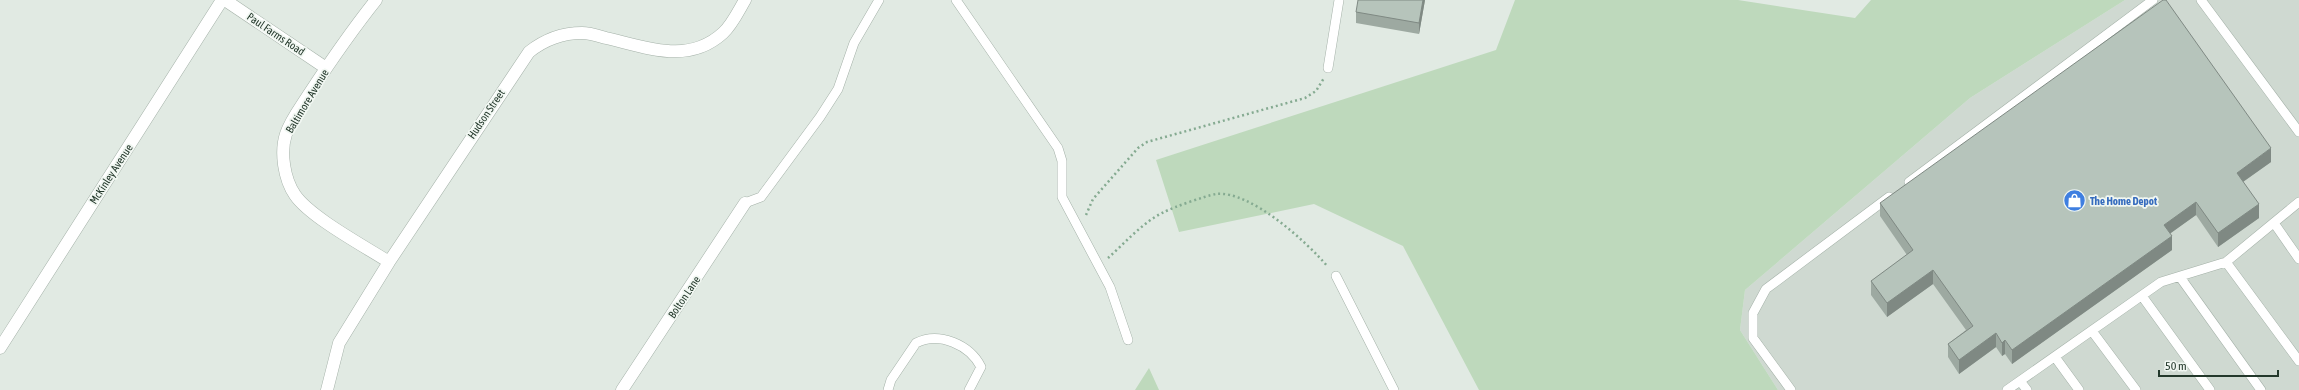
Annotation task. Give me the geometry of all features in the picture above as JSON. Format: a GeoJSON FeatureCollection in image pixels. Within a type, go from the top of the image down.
{"type":"FeatureCollection","features":[{"type":"Feature","properties":{"kind":"street","name":"Paul Farms Road"},"geometry":{"type":"LineString","coordinates":[[224,0],[326,68]]}},
{"type":"Feature","properties":{"kind":"street","name":"McKinley Avenue"},"geometry":{"type":"LineString","coordinates":[[0,348],[224,0]]}},
{"type":"Feature","properties":{"kind":"street","name":"Baltimore Avenue"},"geometry":{"type":"LineString","coordinates":[[376,0],[326,68],[291,122],[285,135],[283,158],[287,179],[295,195],[307,208],[388,262]]}},
{"type":"Feature","properties":{"kind":"street","name":"Hudson Street"},"geometry":{"type":"LineString","coordinates":[[327,390],[338,343],[388,262],[487,112],[529,52],[541,43],[555,37],[584,33],[671,53],[691,50],[705,45],[724,33],[745,0]]}},
{"type":"Feature","properties":{"kind":"street","name":"Bolton Lane"},"geometry":{"type":"LineString","coordinates":[[622,390],[745,203]]}},
{"type":"Feature","properties":{"kind":"lane"},"geometry":{"type":"LineString","coordinates":[[745,203],[761,197],[820,117],[838,89],[854,43],[879,0]]}},
{"type":"Feature","properties":{"kind":"lane"},"geometry":{"type":"LineString","coordinates":[[956,0],[1058,148],[1062,161],[1062,197],[1110,287],[1128,340]]}},
{"type":"Feature","properties":{"kind":"lane"},"geometry":{"type":"LineString","coordinates":[[1328,68],[1340,0]]}},
{"type":"Feature","properties":{"kind":"lane"},"geometry":{"type":"LineString","coordinates":[[1791,390],[1753,338],[1753,313],[1766,289],[2153,0]]}},
{"type":"Feature","properties":{"kind":"lane"},"geometry":{"type":"LineString","coordinates":[[2201,0],[2299,132]]}},
{"type":"Feature","properties":{"kind":"lane"},"geometry":{"type":"LineString","coordinates":[[2007,390],[2161,282],[2226,262],[2299,202]]}},
{"type":"Feature","properties":{"kind":"lane"},"geometry":{"type":"LineString","coordinates":[[2274,223],[2299,259]]}},
{"type":"Feature","properties":{"kind":"lane"},"geometry":{"type":"LineString","coordinates":[[2226,262],[2299,361]]}},
{"type":"Feature","properties":{"kind":"lane"},"geometry":{"type":"LineString","coordinates":[[1336,276],[1394,390]]}},
{"type":"Feature","properties":{"kind":"lane"},"geometry":{"type":"LineString","coordinates":[[2180,277],[2261,390]]}},
{"type":"Feature","properties":{"kind":"lane"},"geometry":{"type":"LineString","coordinates":[[2142,296],[2210,390]]}},
{"type":"Feature","properties":{"kind":"lane"},"geometry":{"type":"LineString","coordinates":[[2092,331],[2136,390]]}},
{"type":"Feature","properties":{"kind":"lane"},"geometry":{"type":"LineString","coordinates":[[888,390],[891,380],[916,343],[923,340],[940,338],[950,340],[977,360],[981,367],[969,390]]}},
{"type":"Feature","properties":{"kind":"lane"},"geometry":{"type":"LineString","coordinates":[[2055,357],[2079,390]]}},
{"type":"Feature","properties":{"kind":"lane"},"geometry":{"type":"LineString","coordinates":[[2020,381],[2027,390]]}},
{"type":"Feature","properties":{"kind":"path"},"geometry":{"type":"LineString","coordinates":[[1081,235],[1087,210],[1093,199],[1138,148],[1161,138],[1305,98],[1316,91],[1328,68]]}},
{"type":"Feature","properties":{"kind":"path"},"geometry":{"type":"LineString","coordinates":[[1099,266],[1144,226],[1164,212],[1216,194],[1245,200],[1281,223],[1317,253],[1336,276]]}},
{"type":"Feature","properties":{"kind":"shaded area"},"geometry":{"type":"Polygon","coordinates":[[[2125,0],[2299,0],[2299,390],[1778,390],[1740,330],[1745,290],[1970,98],[2125,0]]]}},
{"type":"Feature","properties":{"kind":"green space"},"geometry":{"type":"Polygon","coordinates":[[[1515,0],[1738,0],[1855,18],[1871,0],[2125,0],[1970,98],[1745,290],[1740,330],[1778,390],[1479,390],[1403,246],[1314,204],[1179,232],[1156,160],[1496,50],[1515,0]]]}},
{"type":"Feature","properties":{"kind":"green space"},"geometry":{"type":"Polygon","coordinates":[[[1149,368],[1159,390],[1135,390],[1149,368]]]}},
{"type":"Feature","properties":{"kind":"building"},"geometry":{"type":"Polygon","coordinates":[[[1358,0],[1423,0],[1419,23],[1356,12],[1358,0]]]}},
{"type":"Feature","properties":{"kind":"building","name":"The Home Depot"},"geometry":{"type":"Polygon","coordinates":[[[2163,0],[2166,0],[2271,148],[2237,173],[2259,204],[2218,233],[2196,202],[2164,225],[2172,236],[2012,350],[2005,340],[2002,343],[1996,333],[1959,360],[1948,344],[1973,326],[1933,270],[1887,303],[1871,281],[1913,250],[1880,203],[2163,0]]]}},
{"type":"Feature","properties":{"kind":"place","name":"The Home Depot"},"geometry":{"type":"Point","coordinates":[2074,201]}}]}
